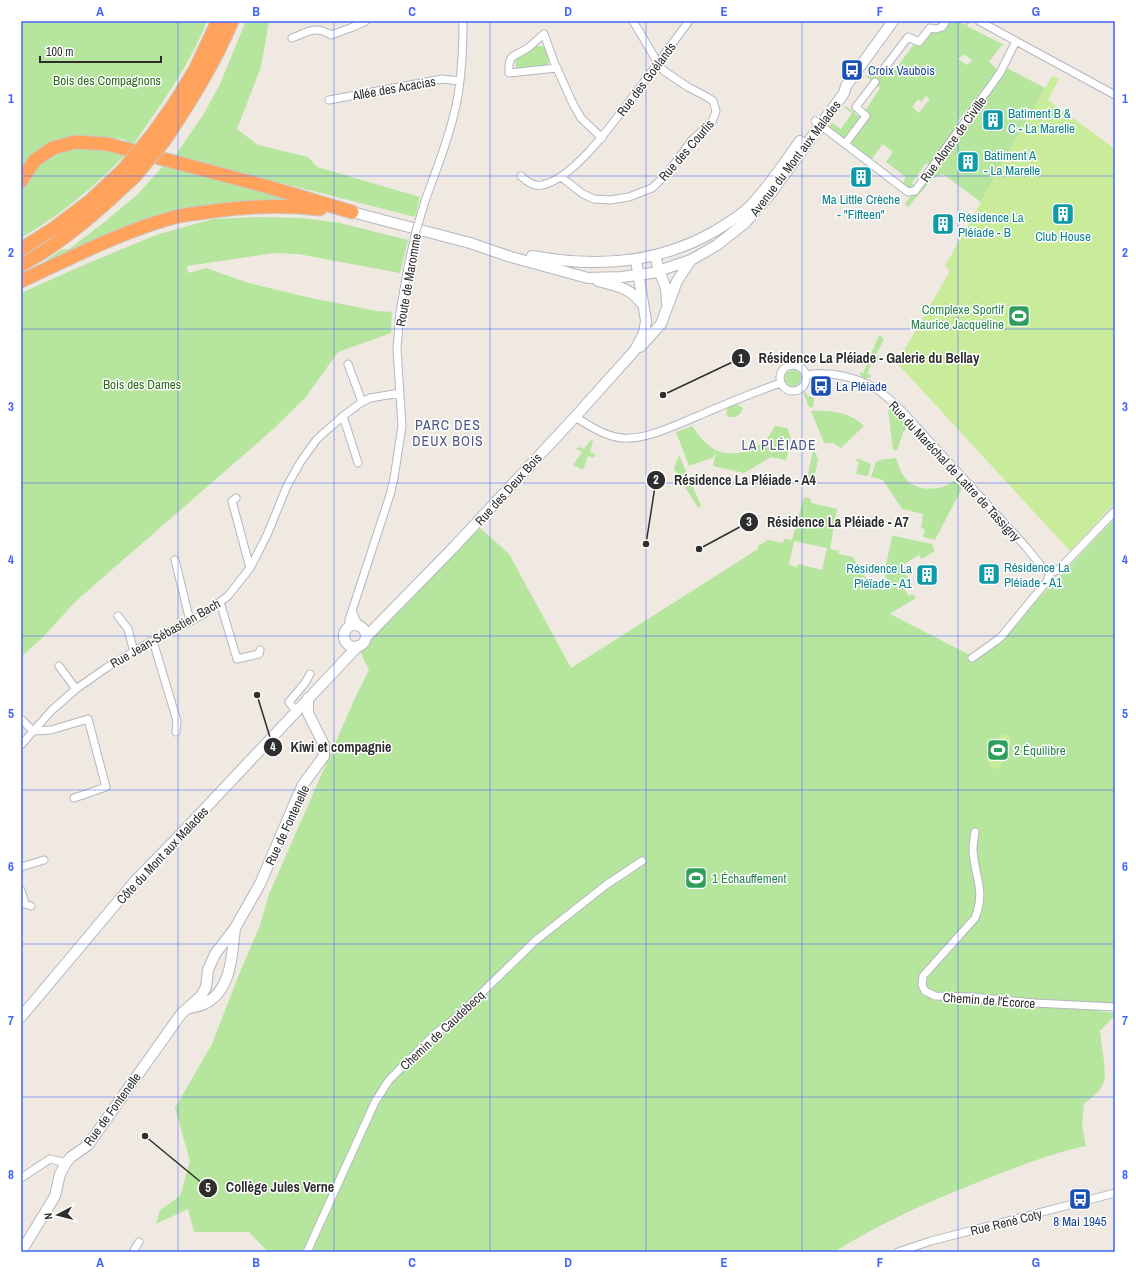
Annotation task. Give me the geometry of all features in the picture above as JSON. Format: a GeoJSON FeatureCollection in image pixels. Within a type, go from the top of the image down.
{"type":"FeatureCollection","features":[{"type":"Feature","properties":{"kind":"highway"},"geometry":{"type":"LineString","coordinates":[[21,265],[66,236],[102,207],[129,173],[152,135],[196,70],[218,21]]}},
{"type":"Feature","properties":{"kind":"highway"},"geometry":{"type":"LineString","coordinates":[[21,249],[53,229],[129,173],[164,141],[209,71],[232,21]]}},
{"type":"Feature","properties":{"kind":"highway"},"geometry":{"type":"LineString","coordinates":[[21,180],[35,160],[53,148],[75,142],[107,144],[265,186],[352,212]]}},
{"type":"Feature","properties":{"kind":"highway"},"geometry":{"type":"LineString","coordinates":[[21,281],[120,236],[147,226],[183,216],[261,206],[311,208],[352,212]]}},
{"type":"Feature","properties":{"kind":"street"},"geometry":{"type":"LineString","coordinates":[[292,38],[320,29],[331,35],[366,21]]}},
{"type":"Feature","properties":{"kind":"street","name":"Route de Maromme"},"geometry":{"type":"LineString","coordinates":[[359,629],[352,611],[390,495],[402,426],[398,324],[402,297],[416,231],[453,118],[463,60],[463,21]]}},
{"type":"Feature","properties":{"kind":"street","name":"Rue des Courlis"},"geometry":{"type":"LineString","coordinates":[[561,177],[583,194],[594,199],[610,200],[629,197],[652,188],[667,174],[692,140],[712,122],[716,111],[713,101],[664,71],[633,21]]}},
{"type":"Feature","properties":{"kind":"street","name":"Rue des Goélands"},"geometry":{"type":"LineString","coordinates":[[521,176],[528,183],[541,186],[561,177],[602,138],[689,21]]}},
{"type":"Feature","properties":{"kind":"street","name":"Avenue du Mont aux Malades"},"geometry":{"type":"LineString","coordinates":[[470,243],[511,257],[588,278],[639,275],[658,271],[691,260],[731,236],[745,224],[761,206],[820,124],[835,94],[841,88],[846,86],[894,21]]}},
{"type":"Feature","properties":{"kind":"street"},"geometry":{"type":"LineString","coordinates":[[883,70],[908,37],[919,42],[930,28],[936,29],[942,27],[946,21]]}},
{"type":"Feature","properties":{"kind":"street"},"geometry":{"type":"LineString","coordinates":[[979,21],[1115,94]]}},
{"type":"Feature","properties":{"kind":"street"},"geometry":{"type":"LineString","coordinates":[[557,68],[509,73],[509,63],[512,55],[528,48],[544,34],[557,68],[581,118],[602,138]]}},
{"type":"Feature","properties":{"kind":"street","name":"Rue Alonce de Civille"},"geometry":{"type":"LineString","coordinates":[[820,124],[908,192],[915,191],[1000,73],[1016,41]]}},
{"type":"Feature","properties":{"kind":"street","name":"Allée des Acacias"},"geometry":{"type":"LineString","coordinates":[[329,100],[442,79],[460,81]]}},
{"type":"Feature","properties":{"kind":"street"},"geometry":{"type":"LineString","coordinates":[[845,144],[866,116],[856,107],[875,82]]}},
{"type":"Feature","properties":{"kind":"street","name":"Avenue du Mont aux Malades"},"geometry":{"type":"LineString","coordinates":[[352,212],[470,243],[554,260],[574,262],[619,262],[636,260],[673,250],[705,236],[728,223],[751,205],[820,124]]}},
{"type":"Feature","properties":{"kind":"street","name":"Rue des Deux Bois"},"geometry":{"type":"LineString","coordinates":[[655,255],[658,271],[666,288],[667,308]]}},
{"type":"Feature","properties":{"kind":"street","name":"Rue des Deux Bois"},"geometry":{"type":"LineString","coordinates":[[635,350],[644,333],[646,322],[645,308],[636,260]]}},
{"type":"Feature","properties":{"kind":"street","name":"Rue des Deux Bois"},"geometry":{"type":"LineString","coordinates":[[359,629],[378,624],[454,547],[635,350],[657,329],[662,321],[677,281],[691,260]]}},
{"type":"Feature","properties":{"kind":"street"},"geometry":{"type":"LineString","coordinates":[[588,278],[629,291],[636,296],[645,308]]}},
{"type":"Feature","properties":{"kind":"street"},"geometry":{"type":"LineString","coordinates":[[348,364],[362,402]]}},
{"type":"Feature","properties":{"kind":"street"},"geometry":{"type":"LineString","coordinates":[[789,365],[798,366],[806,375],[805,384],[796,391],[785,389],[780,382],[782,370],[789,365]]}},
{"type":"Feature","properties":{"kind":"street","name":"Rue du Maréchal de Lattre de Tassigny"},"geometry":{"type":"LineString","coordinates":[[806,375],[825,373],[835,374],[870,386],[879,391],[902,411],[1026,547],[1042,567],[1050,572]]}},
{"type":"Feature","properties":{"kind":"street"},"geometry":{"type":"LineString","coordinates":[[575,417],[603,434],[622,438],[644,437],[780,382]]}},
{"type":"Feature","properties":{"kind":"street","name":"Rue Jean-Sébastien Bach"},"geometry":{"type":"LineString","coordinates":[[21,745],[52,710],[76,689],[106,668],[202,615],[228,596],[250,568],[267,535],[287,486],[301,461],[317,439],[343,416],[362,402],[370,398],[400,392]]}},
{"type":"Feature","properties":{"kind":"street"},"geometry":{"type":"LineString","coordinates":[[343,416],[358,463]]}},
{"type":"Feature","properties":{"kind":"street"},"geometry":{"type":"LineString","coordinates":[[236,498],[232,501],[250,568]]}},
{"type":"Feature","properties":{"kind":"street"},"geometry":{"type":"LineString","coordinates":[[972,658],[1001,637],[1046,581],[1050,572],[1054,572],[1061,567],[1115,511]]}},
{"type":"Feature","properties":{"kind":"street"},"geometry":{"type":"LineString","coordinates":[[175,560],[190,621]]}},
{"type":"Feature","properties":{"kind":"street"},"geometry":{"type":"LineString","coordinates":[[220,602],[237,659],[259,654],[260,650]]}},
{"type":"Feature","properties":{"kind":"street"},"geometry":{"type":"LineString","coordinates":[[118,616],[128,629],[134,652]]}},
{"type":"Feature","properties":{"kind":"street"},"geometry":{"type":"LineString","coordinates":[[308,698],[358,646],[364,642],[359,629],[345,634],[346,641],[344,650],[332,673]]}},
{"type":"Feature","properties":{"kind":"street"},"geometry":{"type":"LineString","coordinates":[[153,641],[177,721],[176,732]]}},
{"type":"Feature","properties":{"kind":"street"},"geometry":{"type":"LineString","coordinates":[[346,641],[353,646],[358,646]]}},
{"type":"Feature","properties":{"kind":"street"},"geometry":{"type":"LineString","coordinates":[[59,666],[76,689]]}},
{"type":"Feature","properties":{"kind":"street"},"geometry":{"type":"LineString","coordinates":[[296,711],[289,702],[305,683],[310,674]]}},
{"type":"Feature","properties":{"kind":"street","name":"Côte du Mont aux Malades"},"geometry":{"type":"LineString","coordinates":[[21,1017],[136,880],[308,698]]}},
{"type":"Feature","properties":{"kind":"street","name":"Rue de Fontenelle"},"geometry":{"type":"LineString","coordinates":[[21,1252],[55,1196],[60,1174],[66,1163],[71,1156],[88,1146],[185,1009],[201,996],[206,987],[208,970],[217,951],[235,928],[260,884],[302,786],[324,756],[324,745],[308,713],[308,698]]}},
{"type":"Feature","properties":{"kind":"street"},"geometry":{"type":"LineString","coordinates":[[21,719],[33,731],[50,730],[88,719],[106,787],[74,798]]}},
{"type":"Feature","properties":{"kind":"street","name":"Chemin de l'Écorce"},"geometry":{"type":"LineString","coordinates":[[975,832],[973,850],[981,896],[979,909],[975,918],[923,976],[922,985],[925,991],[935,996],[1115,1007]]}},
{"type":"Feature","properties":{"kind":"street"},"geometry":{"type":"LineString","coordinates":[[21,867],[44,860]]}},
{"type":"Feature","properties":{"kind":"street","name":"Chemin de Caudebecq"},"geometry":{"type":"LineString","coordinates":[[308,1252],[375,1102],[389,1080],[436,1033],[458,1016],[535,941],[606,885],[642,861]]}},
{"type":"Feature","properties":{"kind":"street"},"geometry":{"type":"LineString","coordinates":[[21,890],[26,904],[31,906]]}},
{"type":"Feature","properties":{"kind":"street","name":"Rue de Fontenelle"},"geometry":{"type":"LineString","coordinates":[[185,1009],[206,1004],[222,988],[226,980],[232,954],[235,928]]}},
{"type":"Feature","properties":{"kind":"street"},"geometry":{"type":"LineString","coordinates":[[217,951],[232,954]]}},
{"type":"Feature","properties":{"kind":"street"},"geometry":{"type":"LineString","coordinates":[[21,1178],[50,1160],[66,1163]]}},
{"type":"Feature","properties":{"kind":"street","name":"Rue René Coty"},"geometry":{"type":"LineString","coordinates":[[898,1252],[931,1241],[1115,1193]]}},
{"type":"Feature","properties":{"kind":"street"},"geometry":{"type":"LineString","coordinates":[[133,1252],[139,1242]]}},
{"type":"Feature","properties":{"kind":"green space","name":"Bois des Compagnons"},"geometry":{"type":"Polygon","coordinates":[[[21,21],[207,21],[183,69],[133,145],[123,139],[74,136],[53,142],[31,154],[21,168],[21,21]]]}},
{"type":"Feature","properties":{"kind":"green space"},"geometry":{"type":"Polygon","coordinates":[[[246,21],[269,21],[261,67],[237,129],[258,145],[308,157],[317,167],[420,197],[415,217],[175,156],[205,112],[220,84],[246,21]]]}},
{"type":"Feature","properties":{"kind":"green space"},"geometry":{"type":"Polygon","coordinates":[[[946,21],[959,21],[965,25],[968,21],[970,21],[967,26],[1004,45],[1001,46],[989,62],[996,68],[997,72],[986,88],[984,87],[974,101],[976,102],[967,115],[964,113],[957,122],[960,124],[929,165],[926,163],[912,183],[914,185],[909,188],[902,184],[906,177],[886,162],[893,152],[883,144],[870,161],[826,129],[832,123],[841,129],[852,113],[844,107],[846,106],[858,116],[865,111],[880,88],[867,77],[875,66],[890,76],[915,43],[919,42],[930,28],[936,29],[946,21]],[[964,54],[958,59],[967,65],[972,60],[964,54]],[[926,96],[921,102],[918,99],[912,107],[919,113],[930,99],[926,96]]]}},
{"type":"Feature","properties":{"kind":"green space"},"geometry":{"type":"Polygon","coordinates":[[[536,46],[546,48],[549,61],[547,66],[518,69],[516,67],[515,58],[536,46]]]}},
{"type":"Feature","properties":{"kind":"green space"},"geometry":{"type":"Polygon","coordinates":[[[1003,66],[1045,88],[981,202],[943,174],[932,179],[908,207],[905,204],[1003,66]]]}},
{"type":"Feature","properties":{"kind":"green space","name":"Complexe Sportif Maurice Jacqueline"},"geometry":{"type":"Polygon","coordinates":[[[1052,76],[1059,79],[1048,100],[1115,149],[1115,503],[1070,551],[897,363],[950,271],[945,266],[1052,76]]]}},
{"type":"Feature","properties":{"kind":"green space"},"geometry":{"type":"Polygon","coordinates":[[[78,146],[127,153],[103,177],[64,210],[21,238],[21,190],[40,162],[53,154],[78,146]]]}},
{"type":"Feature","properties":{"kind":"green space"},"geometry":{"type":"Polygon","coordinates":[[[164,165],[307,204],[206,209],[26,274],[61,250],[69,249],[102,224],[137,195],[164,165]]]}},
{"type":"Feature","properties":{"kind":"green space","name":"Bois des Dames"},"geometry":{"type":"Polygon","coordinates":[[[257,217],[302,218],[340,223],[408,240],[400,273],[298,254],[274,253],[187,266],[188,273],[206,268],[249,283],[306,297],[377,311],[392,312],[391,333],[338,352],[305,398],[270,432],[77,600],[42,638],[21,657],[21,293],[156,235],[213,219],[257,217]]]}},
{"type":"Feature","properties":{"kind":"green space"},"geometry":{"type":"Polygon","coordinates":[[[879,335],[884,339],[876,355],[880,358],[879,361],[874,359],[867,373],[872,376],[869,378],[862,378],[859,372],[863,373],[879,335]]]}},
{"type":"Feature","properties":{"kind":"green space"},"geometry":{"type":"Polygon","coordinates":[[[793,370],[799,372],[801,378],[799,384],[793,386],[787,384],[785,378],[787,372],[793,370]]]}},
{"type":"Feature","properties":{"kind":"green space"},"geometry":{"type":"Polygon","coordinates":[[[804,391],[808,396],[814,398],[813,408],[809,407],[803,392],[804,391]]]}},
{"type":"Feature","properties":{"kind":"green space"},"geometry":{"type":"Polygon","coordinates":[[[737,404],[743,408],[740,414],[735,417],[729,417],[726,414],[728,407],[737,404]]]}},
{"type":"Feature","properties":{"kind":"green space"},"geometry":{"type":"Polygon","coordinates":[[[891,405],[909,424],[903,433],[897,450],[893,450],[888,408],[891,405]]]}},
{"type":"Feature","properties":{"kind":"green space"},"geometry":{"type":"Polygon","coordinates":[[[811,411],[839,413],[858,421],[864,426],[841,448],[833,443],[824,443],[811,411]]]}},
{"type":"Feature","properties":{"kind":"green space"},"geometry":{"type":"Polygon","coordinates":[[[692,426],[702,439],[714,449],[726,453],[747,451],[759,445],[767,438],[775,426],[787,428],[791,440],[786,460],[771,457],[744,473],[713,466],[716,453],[712,458],[689,466],[676,432],[692,426]]]}},
{"type":"Feature","properties":{"kind":"green space"},"geometry":{"type":"Polygon","coordinates":[[[591,440],[593,441],[590,452],[594,454],[596,453],[594,458],[588,456],[583,470],[573,465],[582,452],[576,449],[579,447],[584,449],[591,440]]]}},
{"type":"Feature","properties":{"kind":"green space"},"geometry":{"type":"Polygon","coordinates":[[[813,451],[815,452],[818,460],[814,479],[807,478],[813,451]]]}},
{"type":"Feature","properties":{"kind":"green space"},"geometry":{"type":"Polygon","coordinates":[[[679,455],[701,506],[698,508],[674,469],[679,455]]]}},
{"type":"Feature","properties":{"kind":"green space"},"geometry":{"type":"Polygon","coordinates":[[[857,458],[871,464],[868,476],[856,474],[859,462],[856,461],[857,458]]]}},
{"type":"Feature","properties":{"kind":"green space"},"geometry":{"type":"Polygon","coordinates":[[[896,458],[905,478],[915,486],[933,489],[945,486],[955,480],[962,488],[935,540],[923,537],[925,529],[921,528],[923,514],[902,509],[883,480],[871,477],[876,462],[896,458]]]}},
{"type":"Feature","properties":{"kind":"green space"},"geometry":{"type":"Polygon","coordinates":[[[804,497],[811,499],[811,503],[837,509],[830,549],[839,551],[838,554],[853,557],[873,589],[879,585],[881,588],[884,588],[882,582],[887,579],[884,574],[892,537],[894,536],[932,544],[935,551],[922,559],[919,555],[901,566],[912,584],[904,589],[909,596],[913,594],[916,598],[890,614],[972,656],[1014,624],[1115,518],[1115,1003],[1096,1006],[1097,1011],[1115,1013],[1115,1015],[1100,1031],[1105,1077],[1101,1088],[1084,1104],[1082,1124],[1086,1146],[1038,1160],[951,1193],[891,1220],[834,1252],[268,1252],[249,1232],[194,1232],[188,1209],[156,1224],[160,1210],[180,1196],[190,1161],[175,1108],[212,1044],[260,925],[269,894],[356,696],[369,670],[360,651],[480,528],[509,554],[571,668],[758,549],[758,546],[768,540],[783,543],[784,539],[792,540],[804,497]],[[794,541],[789,564],[797,568],[798,564],[822,570],[827,548],[794,541]]]}},
{"type":"Feature","properties":{"kind":"green space","name":"2 Équilibre"},"geometry":{"type":"Polygon","coordinates":[[[1003,735],[1008,735],[1011,739],[1010,745],[999,768],[993,769],[989,764],[987,757],[988,747],[992,741],[1003,735]]]}},
{"type":"Feature","properties":{"kind":"green space","name":"1 Échauffement"},"geometry":{"type":"Polygon","coordinates":[[[694,872],[703,877],[704,879],[702,882],[697,882],[689,878],[688,876],[690,873],[694,872]]]}},
{"type":"Feature","properties":{"kind":"place","name":"Croix Vaubois"},"geometry":{"type":"Point","coordinates":[852,70]}},
{"type":"Feature","properties":{"kind":"place","name":"Batiment B & C - La Marelle"},"geometry":{"type":"Point","coordinates":[993,120]}},
{"type":"Feature","properties":{"kind":"place","name":"Batiment A - La Marelle"},"geometry":{"type":"Point","coordinates":[968,162]}},
{"type":"Feature","properties":{"kind":"place","name":"Ma Little Crèche - \"Fifteen\""},"geometry":{"type":"Point","coordinates":[861,177]}},
{"type":"Feature","properties":{"kind":"place","name":"Club House"},"geometry":{"type":"Point","coordinates":[1063,214]}},
{"type":"Feature","properties":{"kind":"place","name":"Résidence La Pléiade - B"},"geometry":{"type":"Point","coordinates":[943,224]}},
{"type":"Feature","properties":{"kind":"place","name":"Complexe Sportif Maurice Jacqueline"},"geometry":{"type":"Point","coordinates":[1019,316]}},
{"type":"Feature","properties":{"kind":"place","name":"La Pléiade"},"geometry":{"type":"Point","coordinates":[821,386]}},
{"type":"Feature","properties":{"kind":"place","name":"Résidence La Pléiade - Galerie du Bellay"},"geometry":{"type":"Point","coordinates":[663,395]}},
{"type":"Feature","properties":{"kind":"place","name":"Résidence La Pléiade - A4"},"geometry":{"type":"Point","coordinates":[646,544]}},
{"type":"Feature","properties":{"kind":"place","name":"Résidence La Pléiade - A7"},"geometry":{"type":"Point","coordinates":[699,549]}},
{"type":"Feature","properties":{"kind":"place","name":"Résidence La Pléiade - A1"},"geometry":{"type":"Point","coordinates":[989,574]}},
{"type":"Feature","properties":{"kind":"place","name":"Résidence La Pléïade - A1"},"geometry":{"type":"Point","coordinates":[927,575]}},
{"type":"Feature","properties":{"kind":"place","name":"Kiwi et compagnie"},"geometry":{"type":"Point","coordinates":[257,695]}},
{"type":"Feature","properties":{"kind":"place","name":"2 Équilibre"},"geometry":{"type":"Point","coordinates":[998,750]}},
{"type":"Feature","properties":{"kind":"place","name":"1 Échauffement"},"geometry":{"type":"Point","coordinates":[696,878]}},
{"type":"Feature","properties":{"kind":"place","name":"Collège Jules Verne"},"geometry":{"type":"Point","coordinates":[145,1136]}},
{"type":"Feature","properties":{"kind":"place","name":"8 Mai 1945"},"geometry":{"type":"Point","coordinates":[1080,1199]}},
{"type":"Feature","properties":{"kind":"district","name":"PARC DES DEUX BOIS"},"geometry":{"type":"Point","coordinates":[448,434]}},
{"type":"Feature","properties":{"kind":"district","name":"LA PLÉIADE"},"geometry":{"type":"Point","coordinates":[779,445]}}]}
